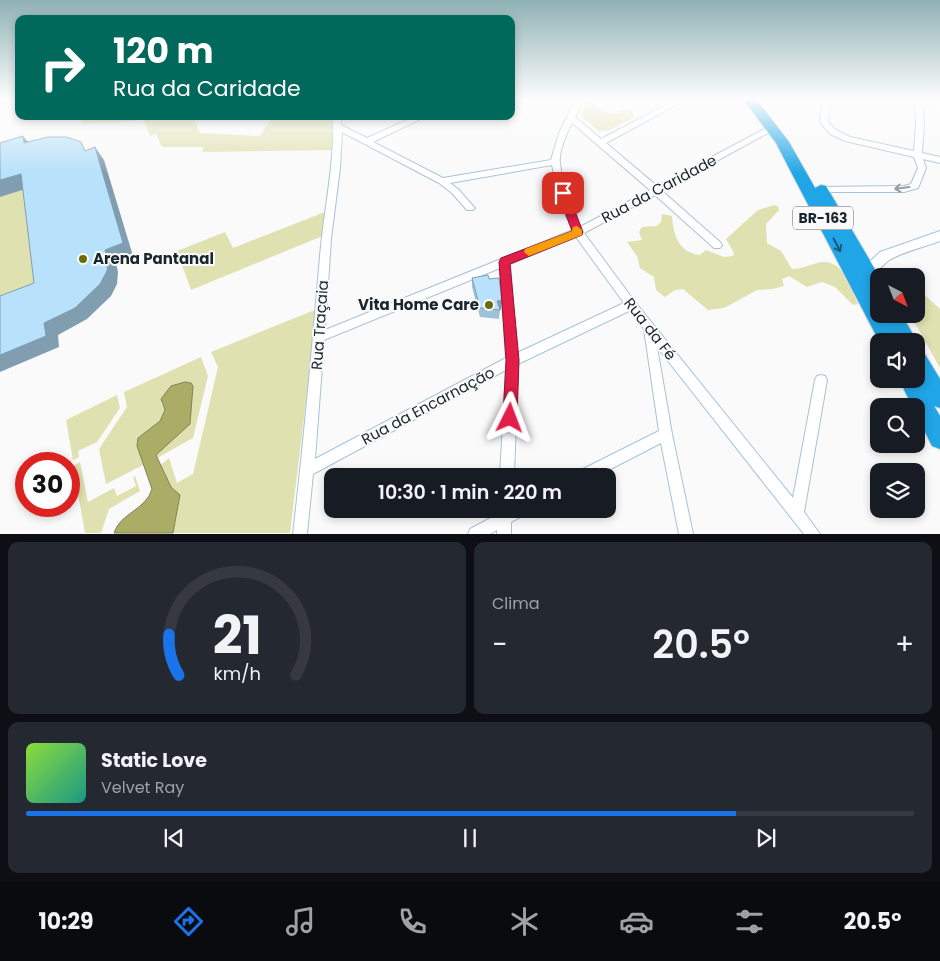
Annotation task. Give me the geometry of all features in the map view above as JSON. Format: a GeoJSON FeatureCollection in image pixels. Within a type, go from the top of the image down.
{"type":"FeatureCollection","features":[{"type":"Feature","properties":{"kind":"highway","name":"BR-163"},"geometry":{"type":"LineString","coordinates":[[770,124],[782,142],[884,333]]}},
{"type":"Feature","properties":{"kind":"highway","name":"BR-163"},"geometry":{"type":"LineString","coordinates":[[783,124],[791,134],[870,276]]}},
{"type":"Feature","properties":{"kind":"highway"},"geometry":{"type":"LineString","coordinates":[[925,372],[940,398]]}},
{"type":"Feature","properties":{"kind":"highway"},"geometry":{"type":"LineString","coordinates":[[913,388],[940,438]]}},
{"type":"Feature","properties":{"kind":"street","name":"Rua Traçaia"},"geometry":{"type":"LineString","coordinates":[[300,534],[320,337],[325,250],[336,160],[337,124]]}},
{"type":"Feature","properties":{"kind":"street"},"geometry":{"type":"LineString","coordinates":[[342,124],[368,141],[442,182],[455,191],[470,208]]}},
{"type":"Feature","properties":{"kind":"street"},"geometry":{"type":"LineString","coordinates":[[368,141],[406,124]]}},
{"type":"Feature","properties":{"kind":"street"},"geometry":{"type":"LineString","coordinates":[[442,182],[555,162],[563,133],[569,124]]}},
{"type":"Feature","properties":{"kind":"street"},"geometry":{"type":"LineString","coordinates":[[578,124],[717,245]]}},
{"type":"Feature","properties":{"kind":"street"},"geometry":{"type":"LineString","coordinates":[[600,143],[636,124]]}},
{"type":"Feature","properties":{"kind":"street"},"geometry":{"type":"LineString","coordinates":[[826,124],[833,132],[848,139],[940,160]]}},
{"type":"Feature","properties":{"kind":"street"},"geometry":{"type":"LineString","coordinates":[[821,190],[904,189],[915,186],[922,168],[918,155],[920,124]]}},
{"type":"Feature","properties":{"kind":"street","name":"Rua da Caridade"},"geometry":{"type":"LineString","coordinates":[[320,337],[578,232],[773,128]]}},
{"type":"Feature","properties":{"kind":"street","name":"Rua da Fé"},"geometry":{"type":"LineString","coordinates":[[555,162],[567,208],[578,232],[648,328],[813,534]]}},
{"type":"Feature","properties":{"kind":"street"},"geometry":{"type":"LineString","coordinates":[[867,271],[885,256],[940,236]]}},
{"type":"Feature","properties":{"kind":"street"},"geometry":{"type":"LineString","coordinates":[[858,256],[885,256]]}},
{"type":"Feature","properties":{"kind":"street"},"geometry":{"type":"LineString","coordinates":[[505,262],[512,360],[507,468]]}},
{"type":"Feature","properties":{"kind":"street","name":"Rua da Encarnação"},"geometry":{"type":"LineString","coordinates":[[308,470],[512,360],[631,305]]}},
{"type":"Feature","properties":{"kind":"street"},"geometry":{"type":"LineString","coordinates":[[648,328],[666,434],[686,534]]}},
{"type":"Feature","properties":{"kind":"street"},"geometry":{"type":"LineString","coordinates":[[797,512],[821,380]]}},
{"type":"Feature","properties":{"kind":"street"},"geometry":{"type":"LineString","coordinates":[[600,468],[666,434]]}},
{"type":"Feature","properties":{"kind":"street"},"geometry":{"type":"LineString","coordinates":[[475,534],[498,518]]}},
{"type":"Feature","properties":{"kind":"street"},"geometry":{"type":"LineString","coordinates":[[504,534],[505,518]]}},
{"type":"Feature","properties":{"kind":"green space"},"geometry":{"type":"Polygon","coordinates":[[[145,124],[196,124],[200,133],[260,136],[268,124],[332,124],[334,150],[202,152],[204,147],[162,147],[156,134],[150,136],[145,124]]]}},
{"type":"Feature","properties":{"kind":"green space"},"geometry":{"type":"Polygon","coordinates":[[[591,124],[621,124],[610,130],[599,131],[591,124]]]}},
{"type":"Feature","properties":{"kind":"green space"},"geometry":{"type":"Polygon","coordinates":[[[32,187],[47,295],[0,314],[0,197],[32,187]]]}},
{"type":"Feature","properties":{"kind":"green space"},"geometry":{"type":"Polygon","coordinates":[[[774,205],[778,206],[779,210],[766,224],[767,243],[781,251],[792,269],[823,262],[836,266],[846,277],[858,304],[853,305],[835,287],[822,282],[807,287],[789,276],[782,279],[784,286],[757,290],[724,308],[708,310],[683,289],[675,290],[665,297],[656,290],[654,277],[640,268],[637,256],[627,242],[642,240],[639,232],[642,227],[657,226],[661,222],[662,214],[672,216],[678,242],[687,251],[700,255],[706,250],[724,257],[733,256],[734,253],[726,239],[758,210],[774,205]]]}},
{"type":"Feature","properties":{"kind":"green space"},"geometry":{"type":"Polygon","coordinates":[[[325,212],[325,235],[191,290],[177,251],[225,232],[233,248],[325,212]]]}},
{"type":"Feature","properties":{"kind":"green space"},"geometry":{"type":"Polygon","coordinates":[[[925,295],[940,309],[940,368],[925,341],[925,333],[921,333],[915,323],[925,323],[925,295]]]}},
{"type":"Feature","properties":{"kind":"green space"},"geometry":{"type":"Polygon","coordinates":[[[317,309],[290,533],[173,533],[180,497],[171,487],[161,465],[169,458],[177,483],[193,474],[218,367],[211,352],[317,309]]]}},
{"type":"Feature","properties":{"kind":"green space"},"geometry":{"type":"Polygon","coordinates":[[[201,357],[208,376],[193,438],[157,458],[157,453],[191,422],[189,382],[179,383],[166,394],[161,403],[165,410],[158,424],[146,431],[139,453],[145,464],[106,484],[99,449],[127,407],[124,392],[201,357]]]}},
{"type":"Feature","properties":{"kind":"green space"},"geometry":{"type":"Polygon","coordinates":[[[117,395],[120,408],[97,442],[78,452],[72,452],[66,420],[117,395]]]}},
{"type":"Feature","properties":{"kind":"green space"},"geometry":{"type":"Polygon","coordinates":[[[80,462],[88,502],[114,488],[117,496],[136,486],[133,477],[135,476],[140,491],[109,509],[101,533],[85,533],[80,505],[80,462]]]}},
{"type":"Feature","properties":{"kind":"shaded area"},"geometry":{"type":"Polygon","coordinates":[[[185,382],[191,383],[193,386],[190,424],[156,455],[171,487],[180,495],[173,533],[114,533],[117,526],[144,502],[152,489],[137,446],[138,438],[160,421],[165,410],[161,399],[171,386],[185,382]]]}},
{"type":"Feature","properties":{"kind":"building","name":"Arena Pantanal"},"geometry":{"type":"Polygon","coordinates":[[[23,136],[24,143],[48,137],[67,137],[81,142],[85,151],[95,147],[123,243],[105,250],[108,260],[107,271],[100,284],[75,308],[44,323],[46,336],[0,355],[0,296],[34,283],[21,174],[0,180],[0,143],[23,136]]]}},
{"type":"Feature","properties":{"kind":"building","name":"Vita Home Care"},"geometry":{"type":"Polygon","coordinates":[[[488,275],[489,279],[499,278],[502,300],[497,301],[500,310],[480,308],[472,278],[488,275]]]}},
{"type":"Feature","properties":{"kind":"slow traffic"},"geometry":{"type":"LineString","coordinates":[[529,252],[578,232],[577,230]]}},
{"type":"Feature","properties":{"kind":"place","name":"Arena Pantanal"},"geometry":{"type":"Point","coordinates":[83,259]}},
{"type":"Feature","properties":{"kind":"place","name":"Vita Home Care"},"geometry":{"type":"Point","coordinates":[489,305]}},
{"type":"Feature","properties":{"kind":"route"},"geometry":{"type":"LineString","coordinates":[[510,418],[512,360],[505,262],[578,232],[567,208],[563,193]]}}]}
